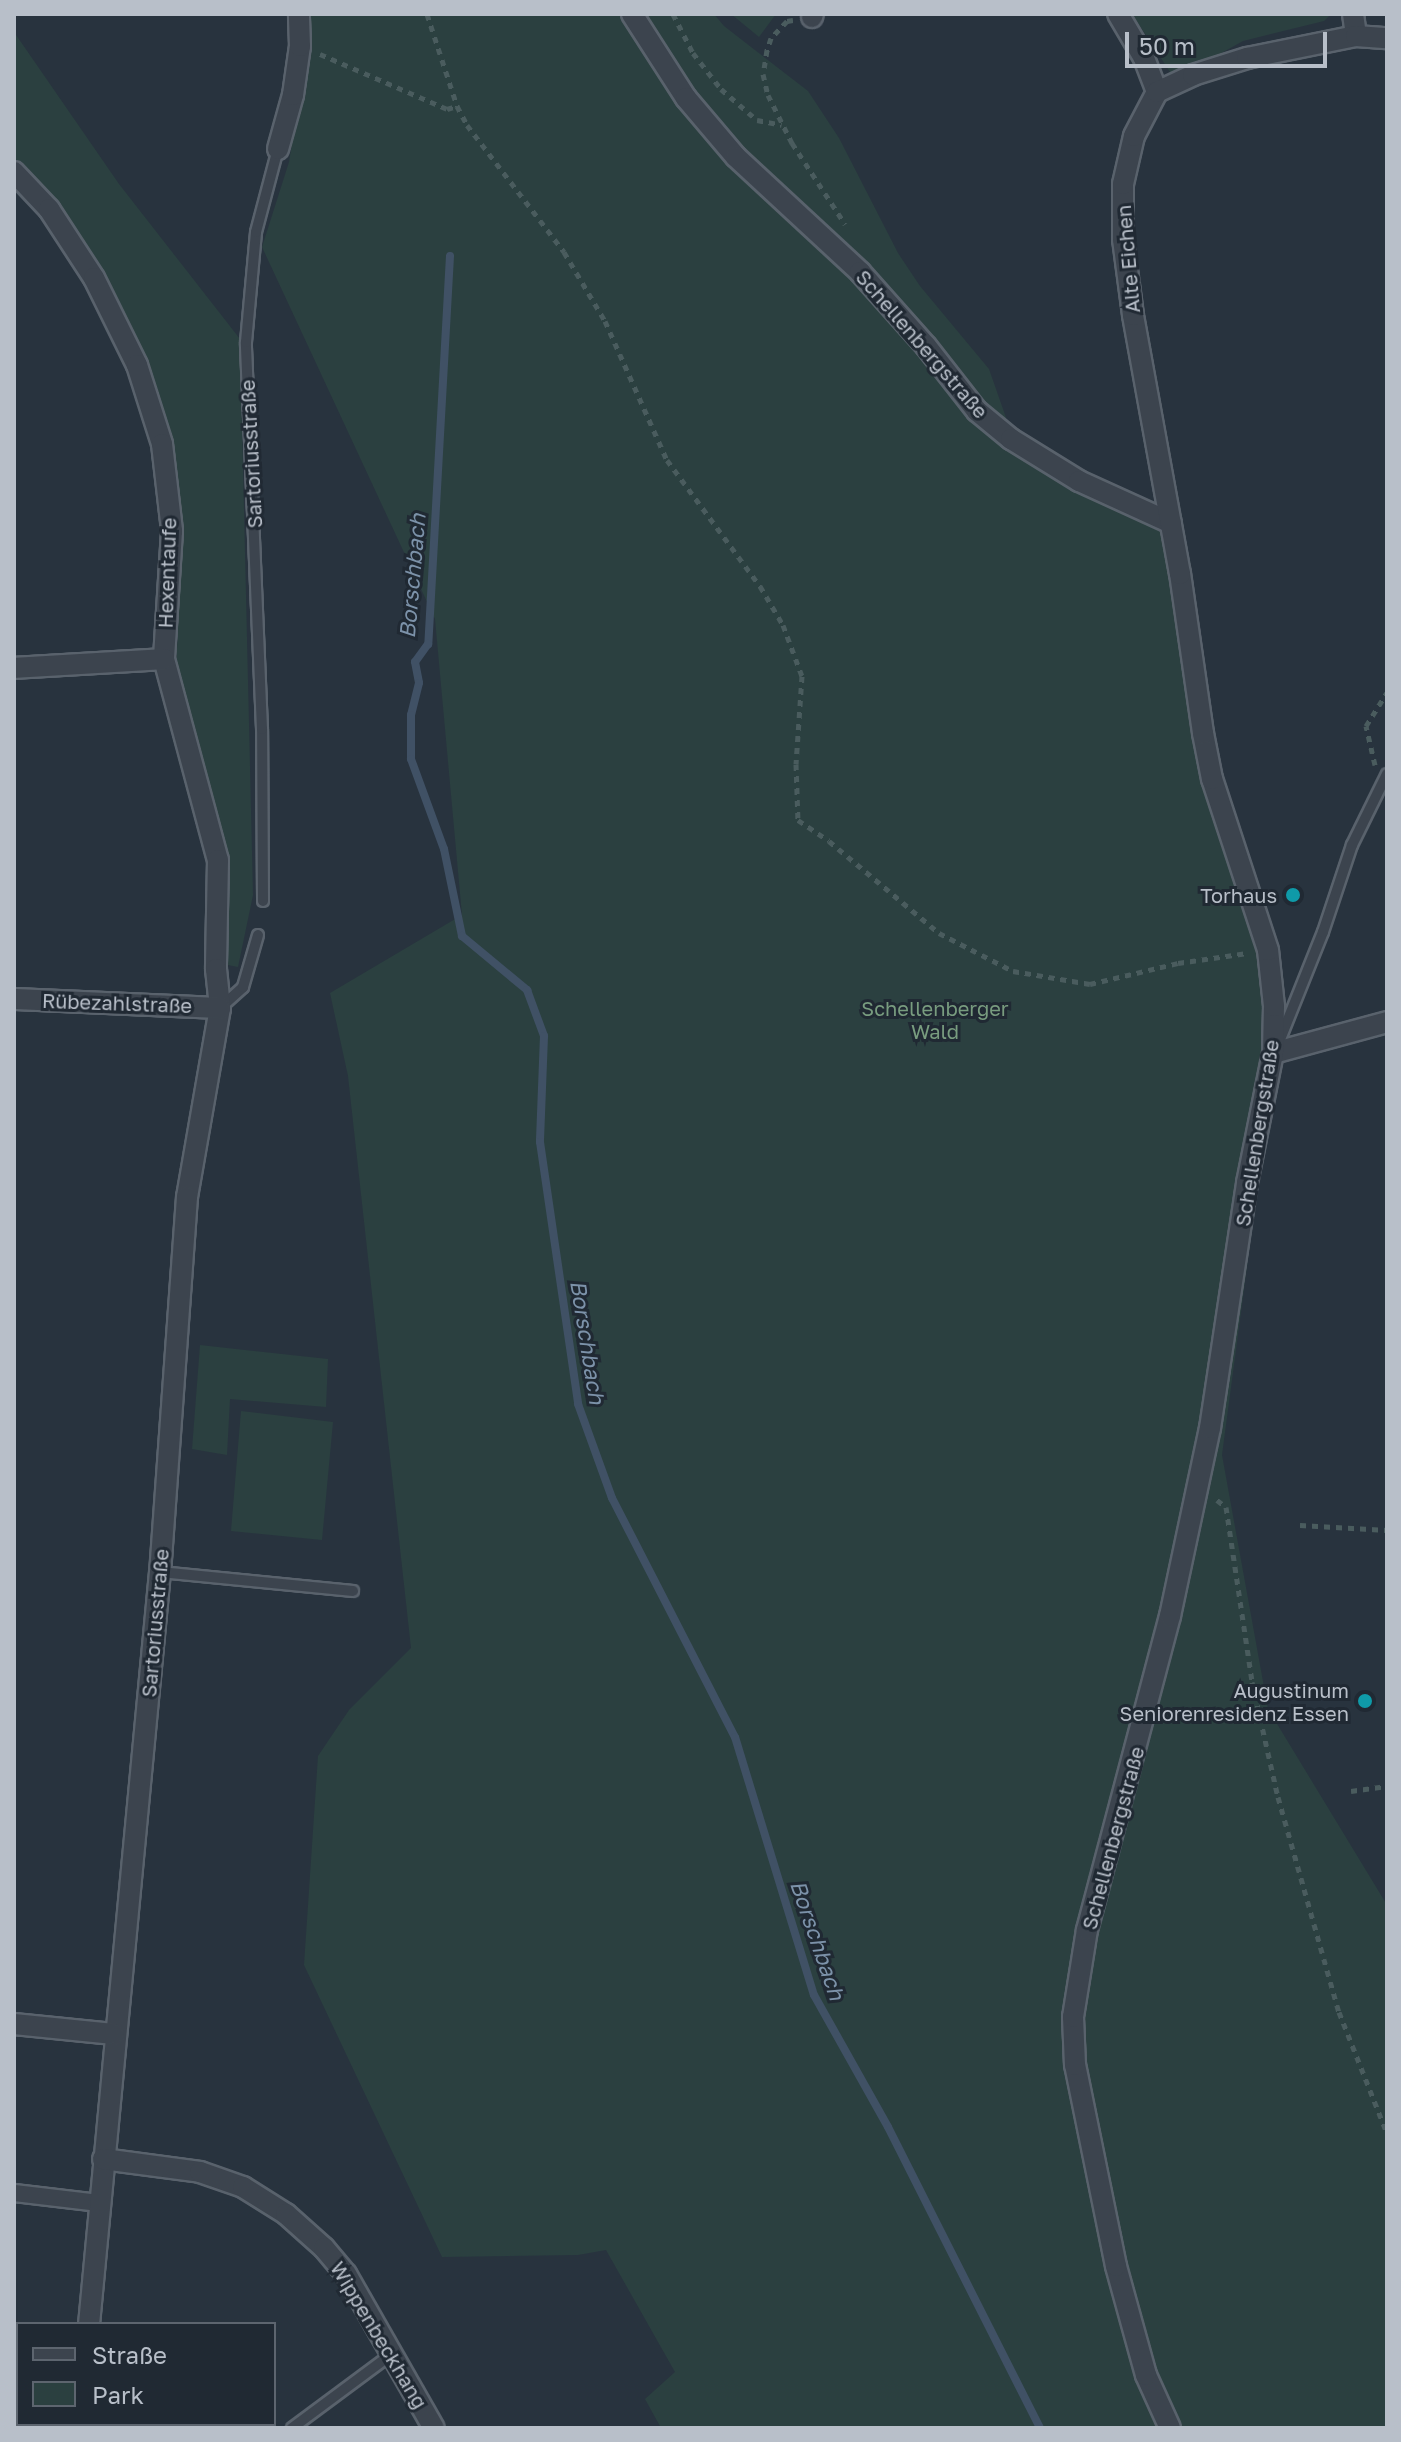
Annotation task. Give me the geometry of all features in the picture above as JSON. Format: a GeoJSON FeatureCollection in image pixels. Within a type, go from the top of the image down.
{"type":"FeatureCollection","features":[{"type":"Feature","properties":{"kind":"street","name":"Sartoriusstraße"},"geometry":{"type":"LineString","coordinates":[[278,149],[293,95],[300,46],[299,14]]}},
{"type":"Feature","properties":{"kind":"street","name":"Schellenbergstraße"},"geometry":{"type":"LineString","coordinates":[[632,14],[686,98],[736,157],[860,272],[926,346],[977,411],[1011,439],[1079,481],[1171,523],[1212,779],[1268,950],[1273,1053],[1247,1183],[1210,1428],[1138,1746],[1087,1930],[1073,2017],[1075,2065],[1116,2266],[1146,2375],[1170,2428]]}},
{"type":"Feature","properties":{"kind":"street"},"geometry":{"type":"LineString","coordinates":[[1118,14],[1144,58],[1157,92],[1193,75],[1247,58],[1356,36],[1387,38]]}},
{"type":"Feature","properties":{"kind":"street"},"geometry":{"type":"LineString","coordinates":[[1353,14],[1356,36]]}},
{"type":"Feature","properties":{"kind":"street","name":"Alte Eichen"},"geometry":{"type":"LineString","coordinates":[[1157,92],[1134,136],[1126,172],[1123,239],[1151,424],[1171,523]]}},
{"type":"Feature","properties":{"kind":"street","name":"Hexentaufe"},"geometry":{"type":"LineString","coordinates":[[17,180],[49,209],[94,278],[137,365],[162,444],[172,531],[164,659],[218,860],[216,969],[220,1008]]}},
{"type":"Feature","properties":{"kind":"street"},"geometry":{"type":"LineString","coordinates":[[14,668],[164,659]]}},
{"type":"Feature","properties":{"kind":"street","name":"Rübezahlstraße"},"geometry":{"type":"LineString","coordinates":[[14,999],[220,1008]]}},
{"type":"Feature","properties":{"kind":"street","name":"Sartoriusstraße"},"geometry":{"type":"LineString","coordinates":[[89,2322],[160,1572],[187,1197],[220,1008]]}},
{"type":"Feature","properties":{"kind":"street"},"geometry":{"type":"LineString","coordinates":[[1273,1053],[1387,1022]]}},
{"type":"Feature","properties":{"kind":"street"},"geometry":{"type":"LineString","coordinates":[[14,2024],[114,2034]]}},
{"type":"Feature","properties":{"kind":"street","name":"Wippenbeckhang"},"geometry":{"type":"LineString","coordinates":[[103,2159],[156,2163],[200,2172],[243,2187],[286,2214],[324,2248],[346,2274],[434,2428]]}},
{"type":"Feature","properties":{"kind":"street"},"geometry":{"type":"LineString","coordinates":[[14,2193],[99,2203]]}},
{"type":"Feature","properties":{"kind":"lane","name":"Sartoriusstraße"},"geometry":{"type":"LineString","coordinates":[[263,901],[262,729],[246,342],[256,232],[278,149]]}},
{"type":"Feature","properties":{"kind":"lane"},"geometry":{"type":"LineString","coordinates":[[1273,1053],[1295,1009],[1352,845],[1387,774]]}},
{"type":"Feature","properties":{"kind":"lane"},"geometry":{"type":"LineString","coordinates":[[220,1008],[243,987],[258,935]]}},
{"type":"Feature","properties":{"kind":"lane"},"geometry":{"type":"LineString","coordinates":[[160,1572],[353,1591]]}},
{"type":"Feature","properties":{"kind":"lane"},"geometry":{"type":"LineString","coordinates":[[292,2428],[393,2353]]}},
{"type":"Feature","properties":{"kind":"path"},"geometry":{"type":"LineString","coordinates":[[427,14],[457,106],[467,125],[564,252],[605,321],[667,460],[760,586],[783,625],[802,676],[796,764],[798,820],[829,841],[939,933],[1013,971],[1090,984],[1178,963],[1268,950]]}},
{"type":"Feature","properties":{"kind":"path"},"geometry":{"type":"LineString","coordinates":[[673,14],[693,53],[721,89],[757,120],[783,125]]}},
{"type":"Feature","properties":{"kind":"path"},"geometry":{"type":"LineString","coordinates":[[812,16],[787,21],[771,38],[763,74],[783,125],[852,233]]}},
{"type":"Feature","properties":{"kind":"path"},"geometry":{"type":"LineString","coordinates":[[300,46],[447,109],[457,106]]}},
{"type":"Feature","properties":{"kind":"path"},"geometry":{"type":"LineString","coordinates":[[1379,786],[1366,726],[1387,693]]}},
{"type":"Feature","properties":{"kind":"path"},"geometry":{"type":"LineString","coordinates":[[1198,1484],[1226,1507],[1252,1682],[1278,1797],[1339,2012],[1387,2133]]}},
{"type":"Feature","properties":{"kind":"path"},"geometry":{"type":"LineString","coordinates":[[1300,1525],[1387,1530]]}},
{"type":"Feature","properties":{"kind":"path"},"geometry":{"type":"LineString","coordinates":[[1351,1791],[1387,1786]]}},
{"type":"Feature","properties":{"kind":"green space","name":"Schellenberger Wald"},"geometry":{"type":"Polygon","coordinates":[[[297,14],[629,14],[684,100],[828,248],[974,413],[1170,529],[1200,733],[1264,942],[1273,1071],[1222,1455],[1268,1709],[1387,1905],[1387,2428],[661,2428],[645,2399],[675,2372],[606,2250],[578,2255],[442,2257],[304,1965],[318,1756],[349,1710],[411,1648],[348,1076],[330,993],[462,915],[435,619],[262,247],[289,162],[309,40],[297,14]]]}},
{"type":"Feature","properties":{"kind":"green space"},"geometry":{"type":"Polygon","coordinates":[[[635,14],[714,14],[724,26],[808,91],[839,138],[898,253],[920,286],[989,369],[1010,429],[977,409],[738,157],[635,14]]]}},
{"type":"Feature","properties":{"kind":"green space"},"geometry":{"type":"Polygon","coordinates":[[[731,14],[776,14],[759,37],[731,14]]]}},
{"type":"Feature","properties":{"kind":"green space"},"geometry":{"type":"Polygon","coordinates":[[[1132,14],[1331,14],[1324,21],[1243,41],[1189,71],[1172,75],[1132,14]]]}},
{"type":"Feature","properties":{"kind":"green space"},"geometry":{"type":"Polygon","coordinates":[[[14,32],[119,184],[240,339],[253,895],[238,967],[223,964],[224,849],[176,670],[182,540],[150,371],[102,269],[14,157],[14,32]]]}},
{"type":"Feature","properties":{"kind":"green space"},"geometry":{"type":"Polygon","coordinates":[[[200,1345],[328,1359],[326,1407],[230,1399],[227,1455],[192,1449],[200,1345]]]}},
{"type":"Feature","properties":{"kind":"green space"},"geometry":{"type":"Polygon","coordinates":[[[241,1411],[333,1422],[322,1540],[231,1531],[241,1411]]]}},
{"type":"Feature","properties":{"kind":"waterway","name":"Borschbach"},"geometry":{"type":"LineString","coordinates":[[450,256],[428,644],[415,662],[419,683],[411,715],[411,759],[444,849],[462,936],[527,990],[544,1036],[540,1142],[578,1404],[612,1498],[735,1737],[814,1995],[888,2127],[1040,2428]]}},
{"type":"Feature","properties":{"kind":"place","name":"Torhaus"},"geometry":{"type":"Point","coordinates":[1293,895]}},
{"type":"Feature","properties":{"kind":"place","name":"Augustinum Seniorenresidenz Essen"},"geometry":{"type":"Point","coordinates":[1365,1701]}}]}
